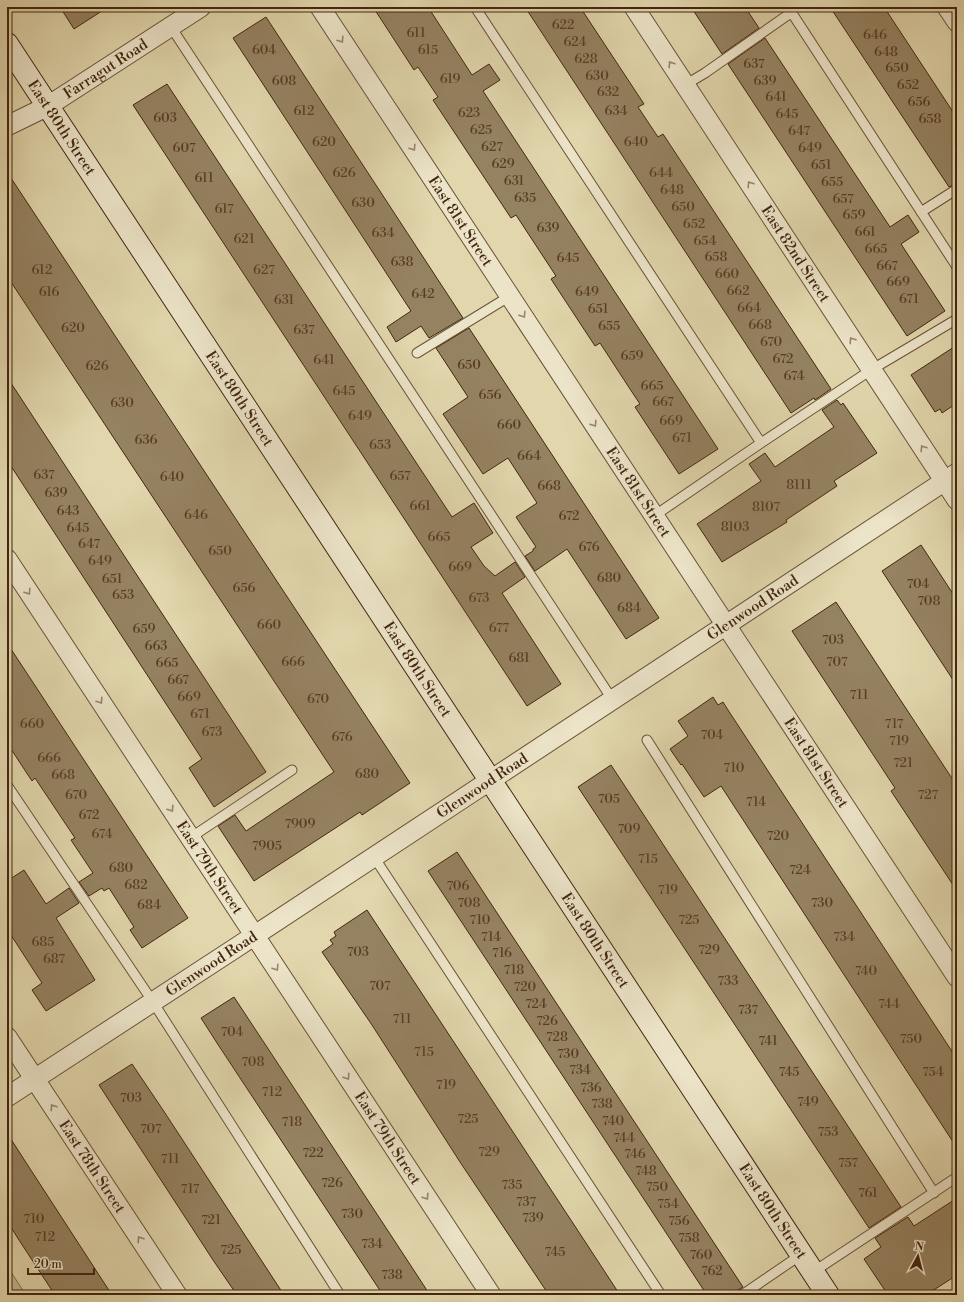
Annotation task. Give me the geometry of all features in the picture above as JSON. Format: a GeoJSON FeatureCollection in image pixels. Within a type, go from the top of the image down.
{"type":"FeatureCollection","features":[{"type":"Feature","properties":{"kind":"street","name":"Farragut Road"},"geometry":{"type":"LineString","coordinates":[[7,126],[48,106],[202,7]]}},
{"type":"Feature","properties":{"kind":"street","name":"East 81st Street"},"geometry":{"type":"LineString","coordinates":[[320,7],[957,977]]}},
{"type":"Feature","properties":{"kind":"street","name":"East 82nd Street"},"geometry":{"type":"LineString","coordinates":[[634,7],[872,370],[951,477],[957,500]]}},
{"type":"Feature","properties":{"kind":"street"},"geometry":{"type":"LineString","coordinates":[[947,7],[957,22]]}},
{"type":"Feature","properties":{"kind":"street","name":"East 80th Street"},"geometry":{"type":"LineString","coordinates":[[7,44],[828,1295]]}},
{"type":"Feature","properties":{"kind":"street","name":"Glenwood Road"},"geometry":{"type":"LineString","coordinates":[[7,1097],[951,477]]}},
{"type":"Feature","properties":{"kind":"street","name":"East 79th Street"},"geometry":{"type":"LineString","coordinates":[[7,559],[491,1295]]}},
{"type":"Feature","properties":{"kind":"street","name":"East 78th Street"},"geometry":{"type":"LineString","coordinates":[[7,1037],[177,1295]]}},
{"type":"Feature","properties":{"kind":"lane"},"geometry":{"type":"LineString","coordinates":[[475,7],[761,443]]}},
{"type":"Feature","properties":{"kind":"lane"},"geometry":{"type":"LineString","coordinates":[[685,85],[705,73],[790,10],[957,267]]}},
{"type":"Feature","properties":{"kind":"lane"},"geometry":{"type":"LineString","coordinates":[[171,27],[612,700]]}},
{"type":"Feature","properties":{"kind":"lane"},"geometry":{"type":"LineString","coordinates":[[922,212],[957,189]]}},
{"type":"Feature","properties":{"kind":"lane"},"geometry":{"type":"LineString","coordinates":[[417,353],[510,296]]}},
{"type":"Feature","properties":{"kind":"lane"},"geometry":{"type":"LineString","coordinates":[[654,516],[872,370],[957,319]]}},
{"type":"Feature","properties":{"kind":"lane"},"geometry":{"type":"LineString","coordinates":[[646,740],[934,1192]]}},
{"type":"Feature","properties":{"kind":"lane"},"geometry":{"type":"LineString","coordinates":[[190,838],[292,770]]}},
{"type":"Feature","properties":{"kind":"lane"},"geometry":{"type":"LineString","coordinates":[[7,785],[153,1002],[340,1295]]}},
{"type":"Feature","properties":{"kind":"lane"},"geometry":{"type":"LineString","coordinates":[[374,857],[662,1295]]}},
{"type":"Feature","properties":{"kind":"lane"},"geometry":{"type":"LineString","coordinates":[[813,1272],[957,1177]]}},
{"type":"Feature","properties":{"kind":"lane"},"geometry":{"type":"LineString","coordinates":[[742,1295],[802,1254]]}},
{"type":"Feature","properties":{"kind":"shaded area"},"geometry":{"type":"Polygon","coordinates":[[[7,1266],[26,1295],[7,1295],[7,1266]]]}},
{"type":"Feature","properties":{"kind":"building"},"geometry":{"type":"Polygon","coordinates":[[[60,7],[108,7],[74,29],[60,7]]]}},
{"type":"Feature","properties":{"kind":"building"},"geometry":{"type":"Polygon","coordinates":[[[373,7],[428,7],[472,75],[489,64],[500,80],[483,91],[718,449],[679,474],[635,407],[640,404],[600,343],[595,346],[551,279],[556,276],[516,215],[511,218],[433,100],[438,97],[418,67],[414,70],[373,7]]]}},
{"type":"Feature","properties":{"kind":"building"},"geometry":{"type":"Polygon","coordinates":[[[525,7],[580,7],[644,104],[638,107],[658,137],[663,134],[831,389],[815,400],[814,398],[791,413],[525,7]]]}},
{"type":"Feature","properties":{"kind":"building"},"geometry":{"type":"Polygon","coordinates":[[[691,7],[745,7],[759,28],[722,54],[691,7]]]}},
{"type":"Feature","properties":{"kind":"building"},"geometry":{"type":"Polygon","coordinates":[[[830,7],[884,7],[957,118],[957,183],[949,187],[830,7]]]}},
{"type":"Feature","properties":{"kind":"building"},"geometry":{"type":"Polygon","coordinates":[[[266,17],[463,318],[429,338],[421,326],[396,342],[387,327],[411,311],[233,38],[266,17]]]}},
{"type":"Feature","properties":{"kind":"building"},"geometry":{"type":"Polygon","coordinates":[[[765,38],[890,227],[908,215],[919,232],[901,244],[945,311],[907,336],[728,64],[765,38]]]}},
{"type":"Feature","properties":{"kind":"building"},"geometry":{"type":"Polygon","coordinates":[[[167,84],[452,517],[474,503],[493,533],[471,547],[484,566],[495,576],[515,562],[525,577],[502,593],[561,684],[527,706],[133,105],[167,84]]]}},
{"type":"Feature","properties":{"kind":"building"},"geometry":{"type":"Polygon","coordinates":[[[7,172],[410,783],[362,815],[360,812],[254,881],[218,826],[235,815],[246,831],[334,772],[7,276],[7,172]]]}},
{"type":"Feature","properties":{"kind":"building"},"geometry":{"type":"Polygon","coordinates":[[[469,328],[659,618],[626,639],[567,549],[535,571],[525,556],[536,547],[516,517],[537,503],[508,458],[483,474],[443,414],[468,397],[436,348],[469,328]]]}},
{"type":"Feature","properties":{"kind":"building"},"geometry":{"type":"Polygon","coordinates":[[[957,345],[957,403],[942,413],[940,409],[935,412],[911,375],[957,345]]]}},
{"type":"Feature","properties":{"kind":"building"},"geometry":{"type":"Polygon","coordinates":[[[7,377],[266,772],[214,807],[189,768],[202,759],[7,460],[7,377]]]}},
{"type":"Feature","properties":{"kind":"building"},"geometry":{"type":"Polygon","coordinates":[[[837,400],[841,405],[843,403],[877,453],[834,481],[837,486],[786,520],[787,522],[722,562],[697,524],[761,481],[749,464],[765,453],[775,467],[834,427],[822,410],[837,400]]]}},
{"type":"Feature","properties":{"kind":"building"},"geometry":{"type":"Polygon","coordinates":[[[921,545],[957,600],[957,686],[882,571],[921,545]]]}},
{"type":"Feature","properties":{"kind":"building"},"geometry":{"type":"Polygon","coordinates":[[[836,602],[957,786],[957,891],[891,791],[895,788],[792,631],[836,602]]]}},
{"type":"Feature","properties":{"kind":"building"},"geometry":{"type":"Polygon","coordinates":[[[7,643],[188,918],[142,948],[130,930],[134,927],[109,888],[104,891],[102,888],[89,896],[79,882],[93,873],[71,840],[75,838],[35,778],[32,781],[7,743],[7,643]]]}},
{"type":"Feature","properties":{"kind":"building"},"geometry":{"type":"Polygon","coordinates":[[[713,697],[718,705],[723,702],[957,1059],[957,1148],[721,786],[704,797],[670,749],[688,736],[678,721],[713,697]]]}},
{"type":"Feature","properties":{"kind":"building"},"geometry":{"type":"Polygon","coordinates":[[[611,765],[901,1207],[869,1228],[578,787],[611,765]]]}},
{"type":"Feature","properties":{"kind":"building"},"geometry":{"type":"Polygon","coordinates":[[[457,852],[743,1287],[738,1290],[736,1295],[707,1295],[428,871],[457,852]]]}},
{"type":"Feature","properties":{"kind":"building"},"geometry":{"type":"Polygon","coordinates":[[[24,870],[46,904],[69,888],[79,903],[56,918],[95,980],[46,1011],[32,990],[42,983],[7,929],[7,881],[24,870]]]}},
{"type":"Feature","properties":{"kind":"building"},"geometry":{"type":"Polygon","coordinates":[[[367,910],[620,1295],[549,1295],[460,1162],[372,1025],[322,952],[333,944],[330,940],[336,936],[334,932],[367,910]]]}},
{"type":"Feature","properties":{"kind":"building"},"geometry":{"type":"Polygon","coordinates":[[[234,997],[430,1295],[383,1295],[217,1043],[201,1018],[234,997]]]}},
{"type":"Feature","properties":{"kind":"building"},"geometry":{"type":"Polygon","coordinates":[[[132,1064],[284,1295],[237,1295],[213,1260],[99,1085],[132,1064]]]}},
{"type":"Feature","properties":{"kind":"building"},"geometry":{"type":"Polygon","coordinates":[[[7,1133],[112,1295],[55,1295],[19,1240],[7,1221],[7,1133]]]}},
{"type":"Feature","properties":{"kind":"building"},"geometry":{"type":"Polygon","coordinates":[[[957,1198],[957,1275],[926,1295],[888,1295],[864,1259],[881,1247],[875,1238],[908,1217],[914,1226],[957,1198]]]}}]}
